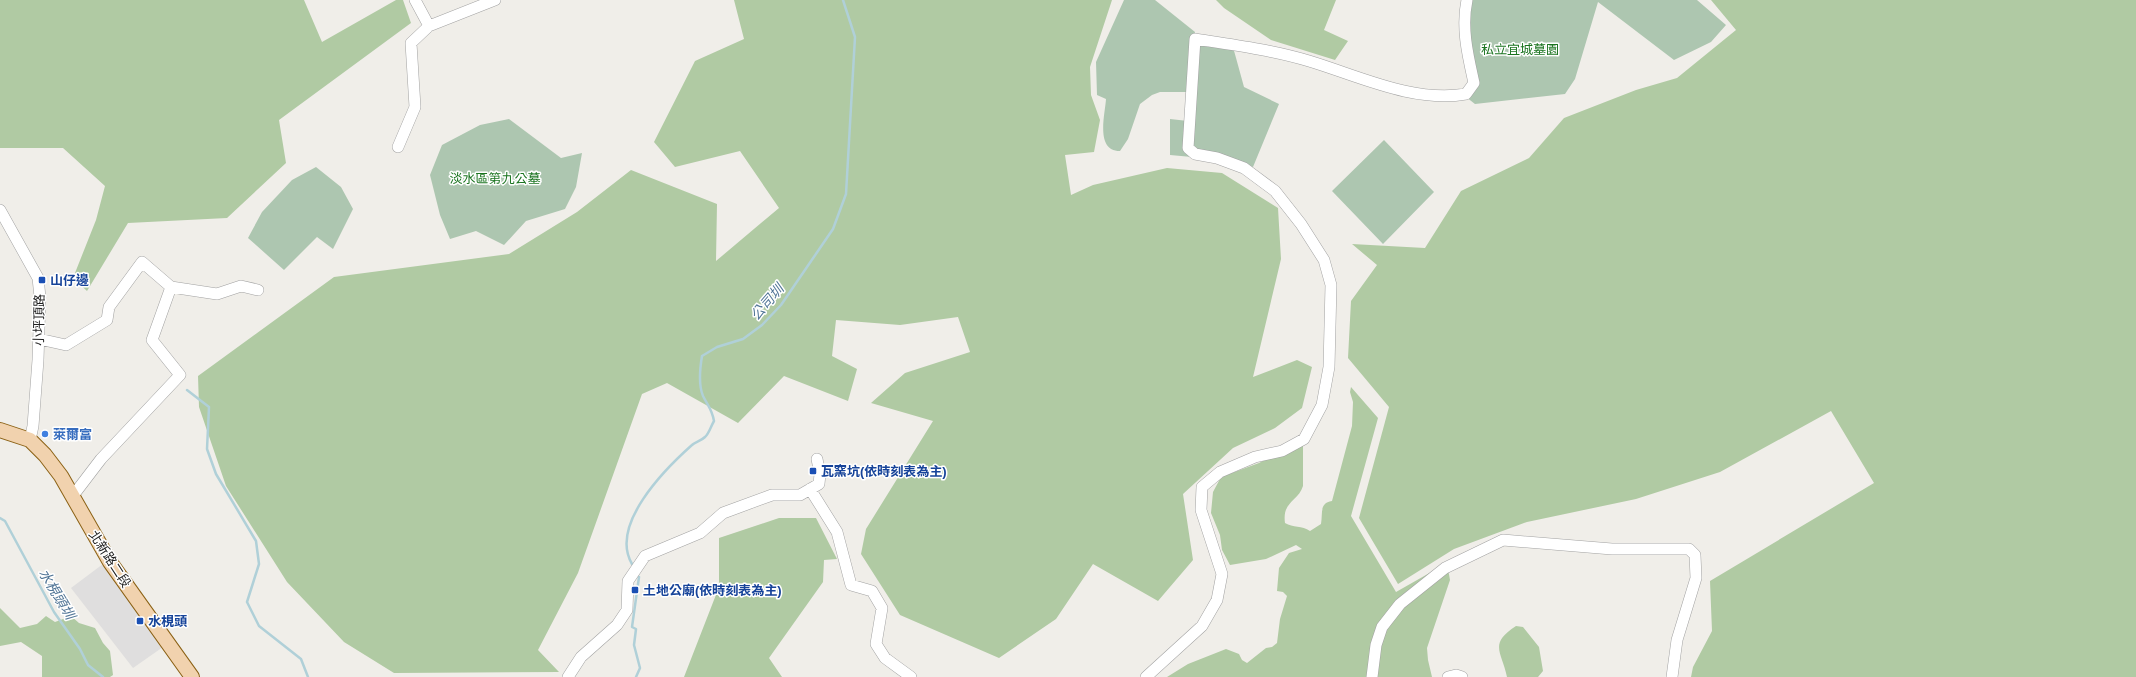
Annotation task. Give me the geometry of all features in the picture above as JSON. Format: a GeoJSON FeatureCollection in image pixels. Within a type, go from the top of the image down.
{"type":"FeatureCollection","features":[{"type":"Feature","properties":{"kind":"main road"},"geometry":{"type":"LineString","coordinates":[[0,430],[30,440]]}},
{"type":"Feature","properties":{"kind":"main road","name":"北新路二段"},"geometry":{"type":"LineString","coordinates":[[30,440],[46,455],[110,562],[192,677]]}},
{"type":"Feature","properties":{"kind":"street"},"geometry":{"type":"LineString","coordinates":[[415,0],[429,26]]}},
{"type":"Feature","properties":{"kind":"street"},"geometry":{"type":"LineString","coordinates":[[398,147],[415,107],[411,43],[429,26],[495,0]]}},
{"type":"Feature","properties":{"kind":"street"},"geometry":{"type":"LineString","coordinates":[[1146,677],[1202,626],[1217,600],[1222,574],[1201,510],[1202,487],[1220,472],[1255,456],[1282,451],[1304,439],[1322,405],[1329,367],[1331,285],[1324,260],[1302,224],[1275,191],[1244,168],[1217,158],[1195,154],[1188,148],[1195,39],[1257,48],[1308,61],[1405,91],[1450,97],[1466,94],[1474,83],[1466,45],[1465,11],[1467,0]]}},
{"type":"Feature","properties":{"kind":"street","name":"小坪頂路"},"geometry":{"type":"LineString","coordinates":[[0,210],[38,278],[40,297],[39,339],[33,426],[30,440]]}},
{"type":"Feature","properties":{"kind":"street"},"geometry":{"type":"LineString","coordinates":[[39,339],[66,345],[107,320],[109,307],[142,262],[171,287],[217,294],[241,286],[258,290]]}},
{"type":"Feature","properties":{"kind":"street"},"geometry":{"type":"LineString","coordinates":[[72,497],[101,459],[180,375],[152,340],[171,287]]}},
{"type":"Feature","properties":{"kind":"street"},"geometry":{"type":"LineString","coordinates":[[568,677],[581,657],[617,624],[627,610],[628,581],[645,556],[700,533],[723,513],[772,495],[800,495],[819,484],[820,474],[817,459]]}},
{"type":"Feature","properties":{"kind":"street"},"geometry":{"type":"LineString","coordinates":[[810,489],[837,532],[851,585],[872,591],[882,608],[876,644],[886,658],[911,677]]}},
{"type":"Feature","properties":{"kind":"street"},"geometry":{"type":"LineString","coordinates":[[1372,677],[1376,645],[1382,627],[1400,604],[1445,568],[1503,540],[1612,549],[1689,549],[1696,555],[1696,578],[1677,640],[1672,677]]}},
{"type":"Feature","properties":{"kind":"street"},"geometry":{"type":"LineString","coordinates":[[1448,677],[1456,675],[1462,677]]}},
{"type":"Feature","properties":{"kind":"shaded area"},"geometry":{"type":"Polygon","coordinates":[[[103,564],[163,647],[133,668],[71,588],[103,564]]]}},
{"type":"Feature","properties":{"kind":"green space"},"geometry":{"type":"Polygon","coordinates":[[[0,0],[304,0],[322,42],[396,0],[403,0],[411,23],[279,120],[286,163],[227,218],[128,223],[87,291],[73,278],[96,220],[105,186],[63,148],[0,148],[0,0]]]}},
{"type":"Feature","properties":{"kind":"green space"},"geometry":{"type":"Polygon","coordinates":[[[734,0],[1112,0],[1090,67],[1091,95],[1100,120],[1094,152],[1065,155],[1071,195],[1093,185],[1167,168],[1222,173],[1278,208],[1281,259],[1253,377],[1297,360],[1312,367],[1302,408],[1275,428],[1233,448],[1183,494],[1193,560],[1158,601],[1093,564],[1056,619],[999,658],[900,615],[861,554],[866,529],[933,421],[871,403],[905,373],[970,352],[958,317],[900,325],[836,320],[832,356],[857,369],[848,401],[784,376],[738,423],[667,383],[642,394],[578,573],[538,650],[559,672],[394,673],[344,642],[287,582],[226,486],[199,407],[198,376],[334,277],[509,254],[577,212],[631,170],[717,204],[716,261],[779,208],[740,151],[675,167],[654,142],[695,61],[744,39],[734,0]]]}},
{"type":"Feature","properties":{"kind":"green space"},"geometry":{"type":"Polygon","coordinates":[[[1124,0],[1155,0],[1195,32],[1187,92],[1160,92],[1152,95],[1140,104],[1128,139],[1120,151],[1112,149],[1107,145],[1104,139],[1103,122],[1106,99],[1097,95],[1096,62],[1124,0]]]}},
{"type":"Feature","properties":{"kind":"green space"},"geometry":{"type":"Polygon","coordinates":[[[1216,0],[1336,0],[1324,30],[1348,41],[1335,60],[1271,40],[1224,8],[1216,0]]]}},
{"type":"Feature","properties":{"kind":"green space","name":"私立宜城墓園"},"geometry":{"type":"Polygon","coordinates":[[[1470,0],[1697,0],[1726,25],[1711,42],[1674,60],[1598,2],[1575,79],[1565,94],[1475,104],[1466,97],[1474,88],[1469,47],[1470,0]]]}},
{"type":"Feature","properties":{"kind":"green space"},"geometry":{"type":"Polygon","coordinates":[[[1711,0],[2136,0],[2136,677],[1691,677],[1693,667],[1712,631],[1710,581],[1874,483],[1831,411],[1720,472],[1636,499],[1527,522],[1454,549],[1398,584],[1359,518],[1389,407],[1348,358],[1351,301],[1377,265],[1352,244],[1425,248],[1461,191],[1529,158],[1564,118],[1636,90],[1677,78],[1736,30],[1711,0]]]}},
{"type":"Feature","properties":{"kind":"green space"},"geometry":{"type":"Polygon","coordinates":[[[1197,41],[1233,47],[1244,87],[1279,104],[1253,167],[1191,149],[1197,41]]]}},
{"type":"Feature","properties":{"kind":"green space","name":"淡水區第九公墓"},"geometry":{"type":"Polygon","coordinates":[[[509,119],[561,158],[582,153],[576,187],[565,209],[526,221],[504,245],[476,231],[450,239],[440,215],[430,175],[442,145],[480,125],[509,119]]]}},
{"type":"Feature","properties":{"kind":"green space"},"geometry":{"type":"Polygon","coordinates":[[[1170,119],[1188,121],[1192,157],[1170,155],[1170,119]]]}},
{"type":"Feature","properties":{"kind":"green space"},"geometry":{"type":"Polygon","coordinates":[[[1384,140],[1434,192],[1383,244],[1332,191],[1384,140]]]}},
{"type":"Feature","properties":{"kind":"green space"},"geometry":{"type":"Polygon","coordinates":[[[316,167],[341,187],[353,209],[333,249],[317,237],[284,270],[248,238],[262,212],[292,180],[316,167]]]}},
{"type":"Feature","properties":{"kind":"green space"},"geometry":{"type":"Polygon","coordinates":[[[1351,387],[1378,418],[1351,516],[1396,592],[1447,563],[1450,580],[1427,648],[1432,677],[1167,677],[1188,664],[1226,649],[1239,654],[1242,660],[1247,663],[1266,648],[1272,647],[1277,643],[1280,619],[1287,596],[1283,592],[1277,591],[1279,568],[1289,553],[1302,549],[1296,545],[1266,559],[1230,565],[1222,550],[1220,535],[1211,513],[1213,492],[1221,477],[1259,463],[1300,441],[1303,446],[1303,486],[1301,491],[1286,510],[1285,523],[1310,531],[1321,524],[1323,506],[1332,501],[1352,426],[1353,402],[1350,392],[1351,387]]]}},
{"type":"Feature","properties":{"kind":"green space"},"geometry":{"type":"Polygon","coordinates":[[[779,518],[816,518],[837,559],[824,560],[823,582],[769,658],[782,677],[684,677],[719,587],[719,538],[779,518]]]}},
{"type":"Feature","properties":{"kind":"green space"},"geometry":{"type":"Polygon","coordinates":[[[0,608],[20,628],[37,624],[46,616],[55,622],[71,616],[79,623],[95,628],[103,643],[110,651],[113,675],[110,677],[42,677],[42,656],[21,642],[0,646],[0,608]]]}},
{"type":"Feature","properties":{"kind":"green space"},"geometry":{"type":"Polygon","coordinates":[[[1516,626],[1523,627],[1539,647],[1543,671],[1538,677],[1507,677],[1500,655],[1500,643],[1507,632],[1516,626]]]}},
{"type":"Feature","properties":{"kind":"waterway","name":"公司圳"},"geometry":{"type":"LineString","coordinates":[[632,564],[627,549],[628,532],[643,499],[668,468],[693,444],[702,440],[706,436],[714,421],[711,410],[703,396],[700,386],[702,356],[717,347],[743,339],[762,325],[781,305],[833,229],[846,194],[855,37],[843,0]]}},
{"type":"Feature","properties":{"kind":"waterway"},"geometry":{"type":"LineString","coordinates":[[187,390],[209,407],[207,449],[216,474],[256,541],[259,564],[247,602],[259,626],[301,659],[308,677]]}},
{"type":"Feature","properties":{"kind":"waterway","name":"水梘頭圳"},"geometry":{"type":"LineString","coordinates":[[0,518],[5,521],[54,612],[80,649],[88,665],[103,677]]}},
{"type":"Feature","properties":{"kind":"waterway","name":"公司圳"},"geometry":{"type":"LineString","coordinates":[[636,677],[640,668],[634,645],[636,629],[632,627],[639,577]]}},
{"type":"Feature","properties":{"kind":"place","name":"山仔邊"},"geometry":{"type":"Point","coordinates":[42,280]}},
{"type":"Feature","properties":{"kind":"place","name":"萊爾富"},"geometry":{"type":"Point","coordinates":[45,434]}},
{"type":"Feature","properties":{"kind":"place","name":"瓦窯坑(依時刻表為主)"},"geometry":{"type":"Point","coordinates":[813,471]}},
{"type":"Feature","properties":{"kind":"place","name":"土地公廟(依時刻表為主)"},"geometry":{"type":"Point","coordinates":[635,590]}},
{"type":"Feature","properties":{"kind":"place","name":"水梘頭"},"geometry":{"type":"Point","coordinates":[140,621]}}]}
